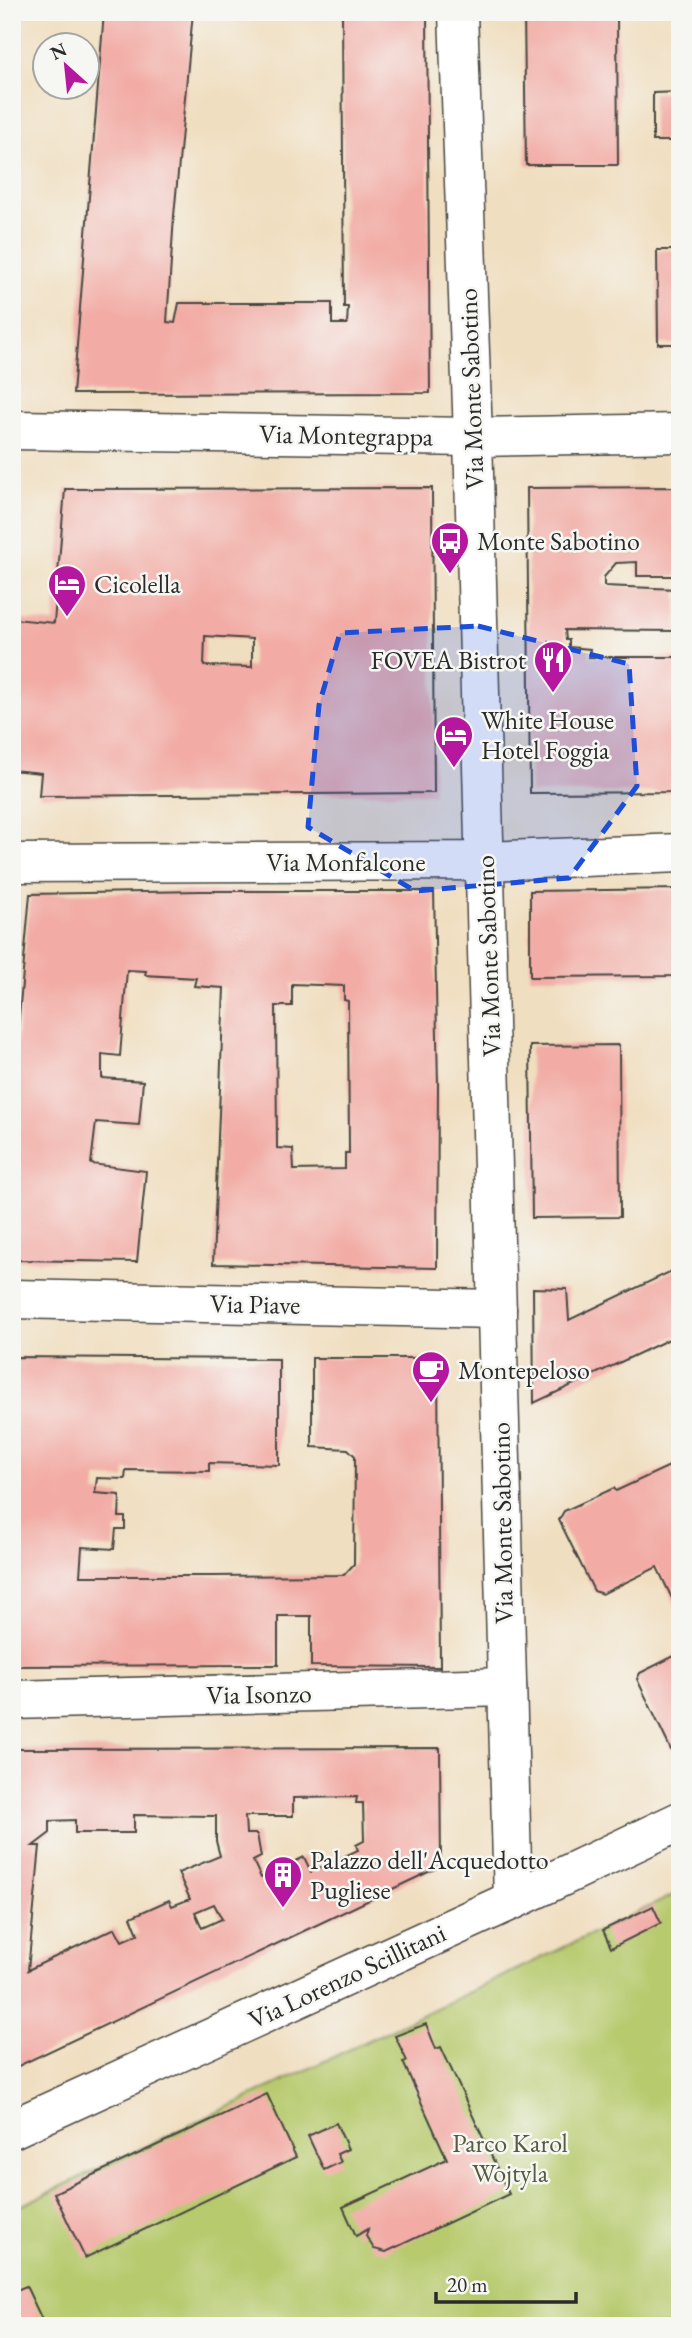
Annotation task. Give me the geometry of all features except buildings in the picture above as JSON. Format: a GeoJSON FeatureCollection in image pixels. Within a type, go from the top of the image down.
{"type":"FeatureCollection","features":[{"type":"Feature","properties":{"kind":"street","name":"Via Monte Sabotino"},"geometry":{"type":"LineString","coordinates":[[458,12],[473,437],[513,1900]]}},
{"type":"Feature","properties":{"kind":"street","name":"Via Montegrappa"},"geometry":{"type":"LineString","coordinates":[[12,430],[473,437],[680,433]]}},
{"type":"Feature","properties":{"kind":"street","name":"Via Monfalcone"},"geometry":{"type":"LineString","coordinates":[[12,863],[485,861],[680,853]]}},
{"type":"Feature","properties":{"kind":"street","name":"Via Piave"},"geometry":{"type":"LineString","coordinates":[[12,1299],[497,1309]]}},
{"type":"Feature","properties":{"kind":"street","name":"Via Isonzo"},"geometry":{"type":"LineString","coordinates":[[12,1700],[507,1687]]}},
{"type":"Feature","properties":{"kind":"street","name":"Via Lorenzo Scillitani"},"geometry":{"type":"LineString","coordinates":[[12,2129],[680,1821]]}},
{"type":"Feature","properties":{"kind":"highlighted area"},"geometry":{"type":"Polygon","coordinates":[[[478,626],[629,664],[637,786],[569,878],[415,891],[308,827],[319,705],[340,633],[478,626]]]}},
{"type":"Feature","properties":{"kind":"green space","name":"Parco Karol Wojtyla"},"geometry":{"type":"Polygon","coordinates":[[[680,1892],[680,2326],[12,2326],[12,2210],[680,1892]]]}},
{"type":"Feature","properties":{"kind":"place","name":"Monte Sabotino"},"geometry":{"type":"Point","coordinates":[450,575]}},
{"type":"Feature","properties":{"kind":"place","name":"Cicolella"},"geometry":{"type":"Point","coordinates":[67,618]}},
{"type":"Feature","properties":{"kind":"place","name":"FOVEA Bistrot"},"geometry":{"type":"Point","coordinates":[553,694]}},
{"type":"Feature","properties":{"kind":"place","name":"White House Hotel Foggia"},"geometry":{"type":"Point","coordinates":[454,769]}},
{"type":"Feature","properties":{"kind":"place","name":"Montepeloso"},"geometry":{"type":"Point","coordinates":[431,1404]}},
{"type":"Feature","properties":{"kind":"place","name":"Palazzo dell'Acquedotto Pugliese"},"geometry":{"type":"Point","coordinates":[283,1909]}}]}
